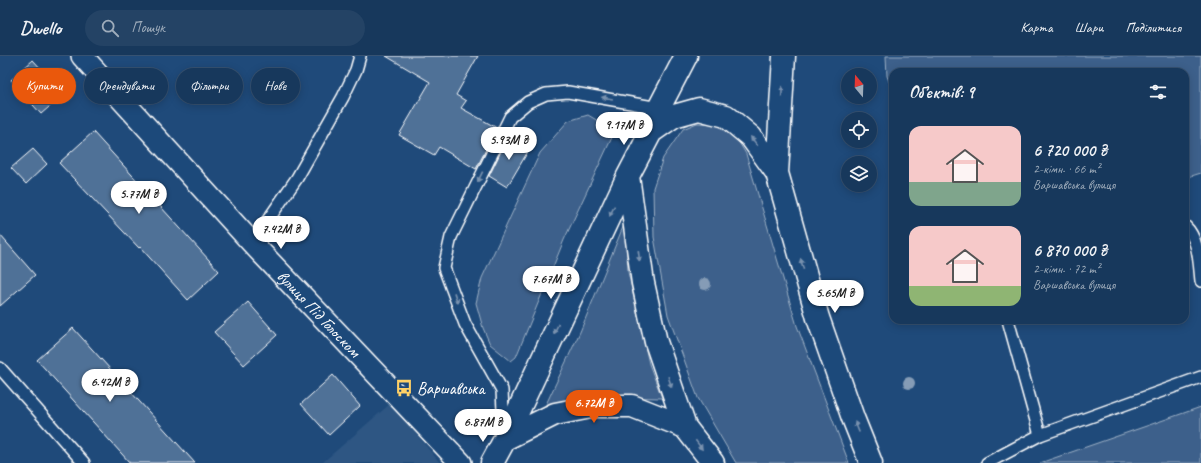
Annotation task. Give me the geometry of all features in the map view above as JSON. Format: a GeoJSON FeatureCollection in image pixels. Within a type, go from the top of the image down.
{"type":"FeatureCollection","features":[{"type":"Feature","properties":{"kind":"main road"},"geometry":{"type":"LineString","coordinates":[[492,463],[505,439],[650,132],[659,108],[686,56]]}},
{"type":"Feature","properties":{"kind":"main road"},"geometry":{"type":"LineString","coordinates":[[784,56],[777,172],[818,318],[853,418],[871,463]]}},
{"type":"Feature","properties":{"kind":"main road"},"geometry":{"type":"LineString","coordinates":[[650,132],[674,116],[699,109],[726,116],[751,137],[777,172]]}},
{"type":"Feature","properties":{"kind":"main road"},"geometry":{"type":"LineString","coordinates":[[628,176],[643,283],[656,342],[685,427],[713,463]]}},
{"type":"Feature","properties":{"kind":"main road"},"geometry":{"type":"LineString","coordinates":[[505,439],[555,414],[596,406],[632,406],[685,427]]}},
{"type":"Feature","properties":{"kind":"street","name":"вулиця Під Голоском"},"geometry":{"type":"LineString","coordinates":[[82,56],[252,243],[461,463]]}},
{"type":"Feature","properties":{"kind":"lane"},"geometry":{"type":"LineString","coordinates":[[252,243],[297,178],[343,97],[356,70],[360,56]]}},
{"type":"Feature","properties":{"kind":"lane"},"geometry":{"type":"LineString","coordinates":[[505,439],[502,390],[466,324],[444,268],[451,237],[510,117],[528,102],[546,94],[568,92],[659,108]]}},
{"type":"Feature","properties":{"kind":"lane"},"geometry":{"type":"LineString","coordinates":[[1189,231],[1197,249],[1201,281]]}},
{"type":"Feature","properties":{"kind":"lane"},"geometry":{"type":"LineString","coordinates":[[1009,324],[1040,434]]}},
{"type":"Feature","properties":{"kind":"lane"},"geometry":{"type":"LineString","coordinates":[[1,370],[84,463]]}},
{"type":"Feature","properties":{"kind":"lane"},"geometry":{"type":"LineString","coordinates":[[987,463],[1040,434],[1201,378]]}},
{"type":"Feature","properties":{"kind":"shaded area"},"geometry":{"type":"Polygon","coordinates":[[[886,56],[1201,56],[1201,173],[1189,177],[1189,68],[889,68],[889,81],[887,76],[886,56]]]}},
{"type":"Feature","properties":{"kind":"shaded area"},"geometry":{"type":"Polygon","coordinates":[[[588,115],[615,131],[564,240],[516,357],[511,361],[490,344],[483,328],[476,303],[482,278],[540,153],[568,121],[588,115]]]}},
{"type":"Feature","properties":{"kind":"shaded area"},"geometry":{"type":"Polygon","coordinates":[[[697,123],[715,124],[734,134],[746,154],[797,326],[849,463],[736,463],[698,398],[668,315],[654,237],[653,188],[663,158],[683,129],[697,123]]]}},
{"type":"Feature","properties":{"kind":"shaded area"},"geometry":{"type":"Polygon","coordinates":[[[625,222],[628,272],[649,364],[662,398],[605,397],[541,415],[580,332],[625,222]]]}},
{"type":"Feature","properties":{"kind":"shaded area"},"geometry":{"type":"Polygon","coordinates":[[[391,403],[440,463],[322,463],[391,403]]]}},
{"type":"Feature","properties":{"kind":"shaded area"},"geometry":{"type":"Polygon","coordinates":[[[1201,407],[1201,463],[1040,463],[1201,407]]]}},
{"type":"Feature","properties":{"kind":"building"},"geometry":{"type":"Polygon","coordinates":[[[386,56],[478,56],[456,95],[466,101],[461,108],[497,128],[476,169],[439,147],[434,155],[399,135],[430,82],[386,56]]]}},
{"type":"Feature","properties":{"kind":"building"},"geometry":{"type":"Polygon","coordinates":[[[33,60],[40,68],[24,68],[33,60]]]}},
{"type":"Feature","properties":{"kind":"building"},"geometry":{"type":"Polygon","coordinates":[[[32,104],[52,104],[41,114],[32,104]]]}},
{"type":"Feature","properties":{"kind":"building"},"geometry":{"type":"Polygon","coordinates":[[[93,132],[219,271],[188,300],[140,247],[139,248],[59,163],[93,132]]]}},
{"type":"Feature","properties":{"kind":"building"},"geometry":{"type":"Polygon","coordinates":[[[509,135],[530,148],[507,187],[489,176],[509,135]]]}},
{"type":"Feature","properties":{"kind":"building"},"geometry":{"type":"Polygon","coordinates":[[[33,149],[47,164],[26,184],[11,168],[33,149]]]}},
{"type":"Feature","properties":{"kind":"building"},"geometry":{"type":"Polygon","coordinates":[[[0,235],[35,275],[0,306],[0,235]]]}},
{"type":"Feature","properties":{"kind":"building"},"geometry":{"type":"Polygon","coordinates":[[[248,302],[277,335],[244,365],[214,332],[248,302]]]}},
{"type":"Feature","properties":{"kind":"building"},"geometry":{"type":"Polygon","coordinates":[[[73,328],[195,463],[130,463],[37,360],[73,328]]]}},
{"type":"Feature","properties":{"kind":"building"},"geometry":{"type":"Polygon","coordinates":[[[333,375],[360,406],[329,435],[301,404],[333,375]]]}},
{"type":"Feature","properties":{"kind":"place","name":"Варшавська"},"geometry":{"type":"Point","coordinates":[404,388]}}]}
